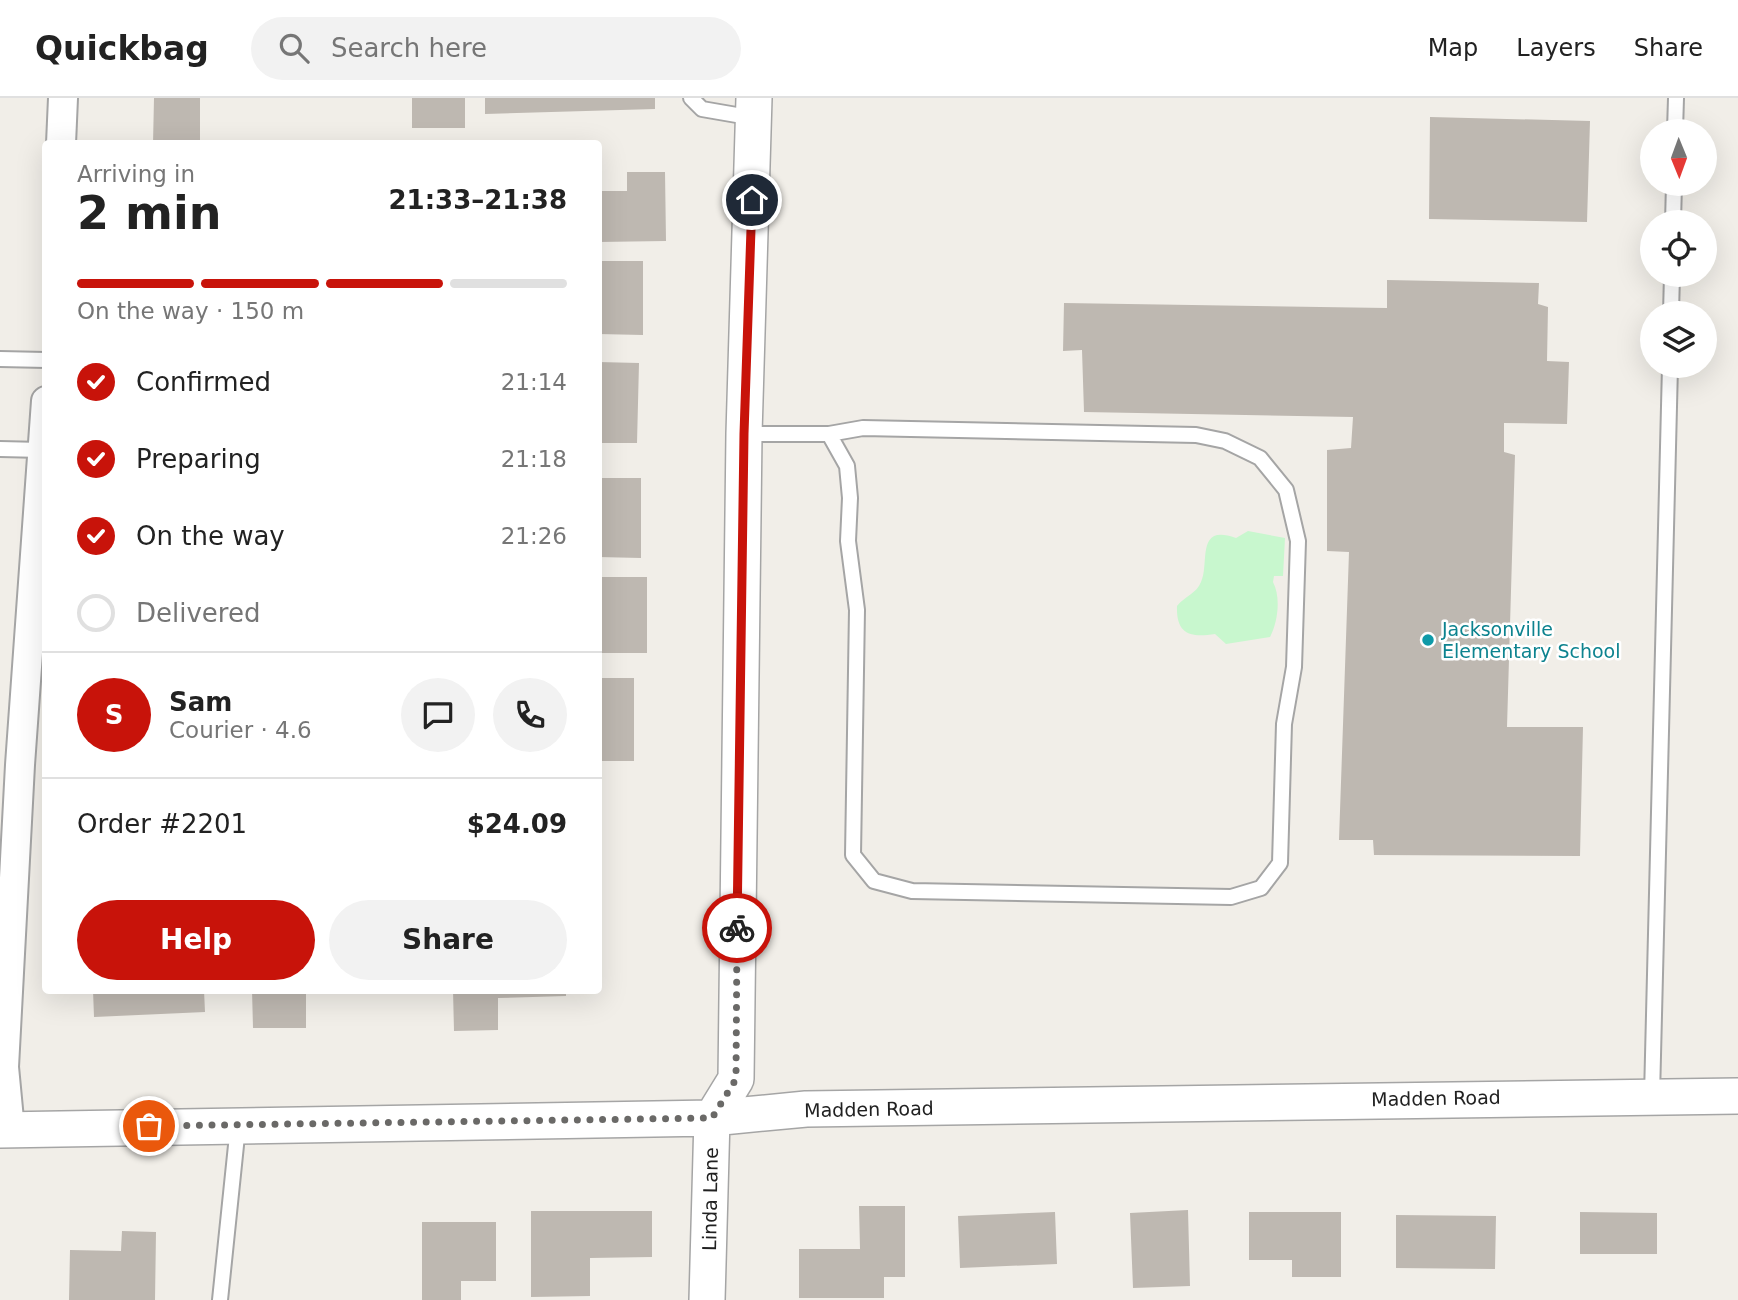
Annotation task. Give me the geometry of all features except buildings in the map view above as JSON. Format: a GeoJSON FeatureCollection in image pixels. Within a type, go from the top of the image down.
{"type":"FeatureCollection","features":[{"type":"Feature","properties":{"kind":"street"},"geometry":{"type":"LineString","coordinates":[[61,140],[63,98]]}},
{"type":"Feature","properties":{"kind":"street"},"geometry":{"type":"LineString","coordinates":[[712,1118],[736,1079],[744,434],[754,108]]}},
{"type":"Feature","properties":{"kind":"street"},"geometry":{"type":"LineString","coordinates":[[5,1130],[4,1067],[20,765],[42,450]]}},
{"type":"Feature","properties":{"kind":"street","name":"Madden Road"},"geometry":{"type":"LineString","coordinates":[[5,1130],[712,1118],[806,1109],[1738,1096]]}},
{"type":"Feature","properties":{"kind":"street","name":"Linda Lane"},"geometry":{"type":"LineString","coordinates":[[707,1300],[712,1118]]}},
{"type":"Feature","properties":{"kind":"lane"},"geometry":{"type":"LineString","coordinates":[[691,98],[702,109],[754,108]]}},
{"type":"Feature","properties":{"kind":"lane"},"geometry":{"type":"LineString","coordinates":[[1675,119],[1676,98]]}},
{"type":"Feature","properties":{"kind":"lane"},"geometry":{"type":"LineString","coordinates":[[0,359],[42,360]]}},
{"type":"Feature","properties":{"kind":"lane"},"geometry":{"type":"LineString","coordinates":[[1652,1096],[1670,378]]}},
{"type":"Feature","properties":{"kind":"lane"},"geometry":{"type":"LineString","coordinates":[[744,434],[829,435],[863,428],[1196,435],[1225,441],[1260,458],[1286,490],[1298,541],[1294,667],[1284,724],[1280,863],[1261,888],[1231,897],[912,891],[874,881],[853,855],[857,610],[848,541],[850,498],[847,466],[829,435]]}},
{"type":"Feature","properties":{"kind":"lane"},"geometry":{"type":"LineString","coordinates":[[0,449],[42,450]]}},
{"type":"Feature","properties":{"kind":"lane"},"geometry":{"type":"LineString","coordinates":[[220,1300],[239,1126]]}},
{"type":"Feature","properties":{"kind":"green space"},"geometry":{"type":"Polygon","coordinates":[[[1248,531],[1285,538],[1283,576],[1274,576],[1273,582],[1278,610],[1270,637],[1226,644],[1215,634],[1198,635],[1186,632],[1179,623],[1177,606],[1197,589],[1201,582],[1209,540],[1223,535],[1236,538],[1248,531]]]}},
{"type":"Feature","properties":{"kind":"way so far"},"geometry":{"type":"LineString","coordinates":[[149,1126],[712,1118],[736,1079],[737,928]]}},
{"type":"Feature","properties":{"kind":"place","name":"Jacksonville Elementary School"},"geometry":{"type":"Point","coordinates":[1428,640]}},
{"type":"Feature","properties":{"kind":"route"},"geometry":{"type":"LineString","coordinates":[[737,928],[744,434],[752,200]]}}]}
